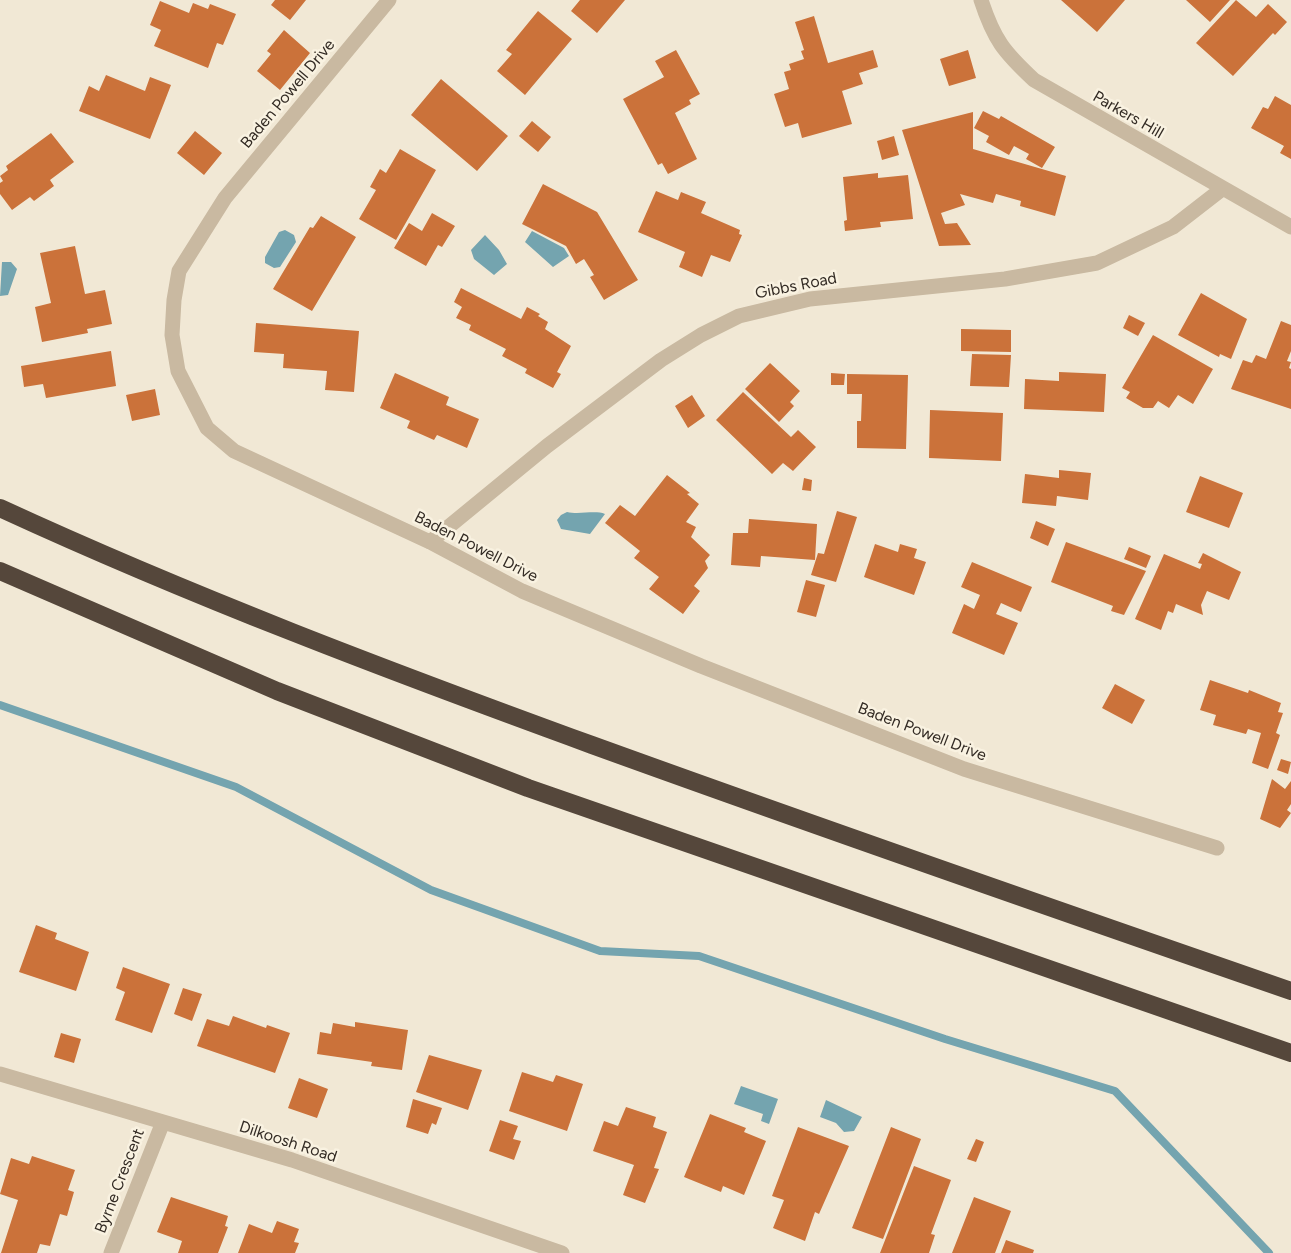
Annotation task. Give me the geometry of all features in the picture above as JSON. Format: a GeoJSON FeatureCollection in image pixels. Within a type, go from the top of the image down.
{"type":"FeatureCollection","features":[{"type":"Feature","properties":{"kind":"highway"},"geometry":{"type":"LineString","coordinates":[[0,508],[184,589],[406,677],[843,835],[1291,991]]}},
{"type":"Feature","properties":{"kind":"highway"},"geometry":{"type":"LineString","coordinates":[[0,571],[277,691],[528,788],[1291,1053]]}},
{"type":"Feature","properties":{"kind":"street","name":"Baden Powell Drive"},"geometry":{"type":"LineString","coordinates":[[389,0],[225,198],[190,250],[179,271],[174,300],[172,335],[178,371],[207,428],[234,451],[430,542],[532,595],[701,666],[964,769],[1217,848]]}},
{"type":"Feature","properties":{"kind":"street","name":"Parkers Hill"},"geometry":{"type":"LineString","coordinates":[[981,0],[989,26],[1003,51],[1034,80],[1291,227]]}},
{"type":"Feature","properties":{"kind":"street","name":"Gibbs Road"},"geometry":{"type":"LineString","coordinates":[[430,542],[547,446],[661,360],[701,335],[739,316],[810,299],[1005,279],[1097,263],[1173,226],[1222,189]]}},
{"type":"Feature","properties":{"kind":"street","name":"Dilkoosh Road"},"geometry":{"type":"LineString","coordinates":[[0,1074],[292,1160],[562,1253]]}},
{"type":"Feature","properties":{"kind":"street","name":"Byrne Crescent"},"geometry":{"type":"LineString","coordinates":[[111,1253],[163,1122]]}},
{"type":"Feature","properties":{"kind":"water"},"geometry":{"type":"Polygon","coordinates":[[[285,230],[294,235],[296,242],[280,267],[274,268],[265,263],[265,257],[279,232],[285,230]]]}},
{"type":"Feature","properties":{"kind":"water"},"geometry":{"type":"Polygon","coordinates":[[[532,231],[564,248],[569,256],[553,267],[525,242],[532,231]]]}},
{"type":"Feature","properties":{"kind":"water"},"geometry":{"type":"Polygon","coordinates":[[[485,235],[499,250],[507,264],[494,275],[474,259],[471,250],[485,235]]]}},
{"type":"Feature","properties":{"kind":"water"},"geometry":{"type":"Polygon","coordinates":[[[2,262],[11,262],[17,269],[8,295],[0,296],[2,262]]]}},
{"type":"Feature","properties":{"kind":"water"},"geometry":{"type":"Polygon","coordinates":[[[567,512],[605,514],[590,534],[561,529],[557,520],[567,512]]]}},
{"type":"Feature","properties":{"kind":"water"},"geometry":{"type":"Polygon","coordinates":[[[741,1086],[778,1099],[769,1124],[761,1121],[763,1114],[734,1104],[741,1086]]]}},
{"type":"Feature","properties":{"kind":"water"},"geometry":{"type":"Polygon","coordinates":[[[826,1100],[862,1117],[854,1131],[844,1132],[836,1123],[820,1117],[826,1100]]]}},
{"type":"Feature","properties":{"kind":"building"},"geometry":{"type":"Polygon","coordinates":[[[275,0],[306,0],[290,20],[271,5],[275,0]]]}},
{"type":"Feature","properties":{"kind":"building"},"geometry":{"type":"Polygon","coordinates":[[[580,0],[625,0],[597,33],[571,11],[580,0]]]}},
{"type":"Feature","properties":{"kind":"building"},"geometry":{"type":"Polygon","coordinates":[[[1061,0],[1125,0],[1097,32],[1061,0]]]}},
{"type":"Feature","properties":{"kind":"building"},"geometry":{"type":"Polygon","coordinates":[[[1186,0],[1230,0],[1210,22],[1186,0]]]}},
{"type":"Feature","properties":{"kind":"building"},"geometry":{"type":"Polygon","coordinates":[[[1236,0],[1256,17],[1268,4],[1287,22],[1275,35],[1273,33],[1233,76],[1196,43],[1236,0]]]}},
{"type":"Feature","properties":{"kind":"building"},"geometry":{"type":"Polygon","coordinates":[[[160,1],[189,13],[193,3],[208,9],[210,4],[236,14],[223,45],[217,43],[208,68],[154,46],[161,30],[150,25],[160,1]]]}},
{"type":"Feature","properties":{"kind":"building"},"geometry":{"type":"Polygon","coordinates":[[[538,11],[572,39],[525,95],[497,71],[512,54],[506,50],[538,11]]]}},
{"type":"Feature","properties":{"kind":"building"},"geometry":{"type":"Polygon","coordinates":[[[814,16],[828,63],[873,50],[878,67],[859,73],[863,84],[842,91],[852,124],[802,138],[798,123],[785,127],[774,94],[789,89],[784,72],[791,70],[789,64],[804,59],[801,51],[804,50],[795,22],[814,16]]]}},
{"type":"Feature","properties":{"kind":"building"},"geometry":{"type":"Polygon","coordinates":[[[284,30],[310,53],[280,90],[257,71],[271,54],[267,51],[284,30]]]}},
{"type":"Feature","properties":{"kind":"building"},"geometry":{"type":"Polygon","coordinates":[[[676,50],[700,94],[689,100],[691,104],[675,113],[697,159],[668,174],[662,163],[658,165],[623,99],[664,77],[655,61],[676,50]]]}},
{"type":"Feature","properties":{"kind":"building"},"geometry":{"type":"Polygon","coordinates":[[[968,50],[976,78],[949,86],[940,59],[968,50]]]}},
{"type":"Feature","properties":{"kind":"building"},"geometry":{"type":"Polygon","coordinates":[[[106,75],[145,91],[150,77],[171,85],[150,139],[79,111],[89,86],[99,91],[106,75]]]}},
{"type":"Feature","properties":{"kind":"building"},"geometry":{"type":"Polygon","coordinates":[[[441,79],[508,136],[477,171],[411,115],[441,79]]]}},
{"type":"Feature","properties":{"kind":"building"},"geometry":{"type":"Polygon","coordinates":[[[1275,96],[1291,105],[1291,159],[1280,153],[1284,146],[1251,128],[1263,107],[1268,109],[1275,96]]]}},
{"type":"Feature","properties":{"kind":"building"},"geometry":{"type":"Polygon","coordinates":[[[983,111],[999,119],[1001,116],[1055,147],[1042,168],[1026,159],[1029,154],[1014,146],[1009,155],[986,142],[989,136],[974,128],[983,111]]]}},
{"type":"Feature","properties":{"kind":"building"},"geometry":{"type":"Polygon","coordinates":[[[973,112],[973,149],[1066,176],[1055,216],[1020,206],[1021,201],[996,194],[993,203],[960,194],[965,205],[941,213],[945,224],[957,223],[971,245],[939,246],[902,130],[973,112]]]}},
{"type":"Feature","properties":{"kind":"building"},"geometry":{"type":"Polygon","coordinates":[[[532,121],[551,137],[538,152],[519,136],[532,121]]]}},
{"type":"Feature","properties":{"kind":"building"},"geometry":{"type":"Polygon","coordinates":[[[195,131],[222,153],[204,175],[177,153],[195,131]]]}},
{"type":"Feature","properties":{"kind":"building"},"geometry":{"type":"Polygon","coordinates":[[[51,133],[74,162],[50,180],[54,186],[34,201],[30,197],[12,210],[0,194],[0,183],[3,181],[0,176],[8,170],[6,166],[51,133]]]}},
{"type":"Feature","properties":{"kind":"building"},"geometry":{"type":"Polygon","coordinates":[[[894,136],[899,155],[882,160],[877,141],[894,136]]]}},
{"type":"Feature","properties":{"kind":"building"},"geometry":{"type":"Polygon","coordinates":[[[400,149],[436,170],[396,240],[359,219],[376,190],[370,187],[380,169],[386,173],[400,149]]]}},
{"type":"Feature","properties":{"kind":"building"},"geometry":{"type":"Polygon","coordinates":[[[878,173],[878,178],[908,175],[913,219],[880,222],[881,227],[845,231],[844,221],[847,220],[843,177],[878,173]]]}},
{"type":"Feature","properties":{"kind":"building"},"geometry":{"type":"Polygon","coordinates":[[[543,184],[597,212],[638,280],[604,300],[590,277],[594,275],[584,259],[576,264],[566,246],[522,224],[543,184]]]}},
{"type":"Feature","properties":{"kind":"building"},"geometry":{"type":"Polygon","coordinates":[[[656,191],[678,200],[681,192],[706,202],[701,213],[740,230],[739,234],[742,235],[730,262],[711,255],[702,277],[679,267],[685,252],[638,232],[656,191]]]}},
{"type":"Feature","properties":{"kind":"building"},"geometry":{"type":"Polygon","coordinates":[[[432,213],[455,226],[442,247],[438,245],[426,266],[394,248],[409,223],[422,231],[432,213]]]}},
{"type":"Feature","properties":{"kind":"building"},"geometry":{"type":"Polygon","coordinates":[[[321,216],[356,237],[312,311],[273,289],[310,227],[313,228],[321,216]]]}},
{"type":"Feature","properties":{"kind":"building"},"geometry":{"type":"Polygon","coordinates":[[[75,246],[85,294],[105,290],[112,324],[87,329],[88,333],[42,342],[35,307],[51,303],[40,253],[75,246]]]}},
{"type":"Feature","properties":{"kind":"building"},"geometry":{"type":"Polygon","coordinates":[[[461,288],[521,319],[527,307],[540,314],[538,316],[548,322],[545,329],[571,346],[557,372],[561,374],[553,388],[525,373],[527,369],[502,356],[506,349],[469,330],[471,325],[456,318],[462,307],[454,302],[461,288]]]}},
{"type":"Feature","properties":{"kind":"building"},"geometry":{"type":"Polygon","coordinates":[[[1201,293],[1247,319],[1231,359],[1220,354],[1219,357],[1178,335],[1201,293]]]}},
{"type":"Feature","properties":{"kind":"building"},"geometry":{"type":"Polygon","coordinates":[[[1129,315],[1145,323],[1138,336],[1123,328],[1129,315]]]}},
{"type":"Feature","properties":{"kind":"building"},"geometry":{"type":"Polygon","coordinates":[[[1281,321],[1291,325],[1291,351],[1287,361],[1291,362],[1289,368],[1291,369],[1291,409],[1231,389],[1243,360],[1252,363],[1256,355],[1266,359],[1281,321]]]}},
{"type":"Feature","properties":{"kind":"building"},"geometry":{"type":"Polygon","coordinates":[[[256,323],[359,331],[354,392],[325,390],[327,371],[283,368],[284,354],[254,352],[256,323]]]}},
{"type":"Feature","properties":{"kind":"building"},"geometry":{"type":"Polygon","coordinates":[[[961,329],[1011,330],[1011,352],[961,351],[961,329]]]}},
{"type":"Feature","properties":{"kind":"building"},"geometry":{"type":"Polygon","coordinates":[[[1153,335],[1213,369],[1193,404],[1178,395],[1169,408],[1158,401],[1153,408],[1143,408],[1126,398],[1130,392],[1122,388],[1153,335]]]}},
{"type":"Feature","properties":{"kind":"building"},"geometry":{"type":"Polygon","coordinates":[[[111,351],[116,386],[46,398],[43,384],[24,387],[21,366],[111,351]]]}},
{"type":"Feature","properties":{"kind":"building"},"geometry":{"type":"Polygon","coordinates":[[[972,354],[1011,355],[1009,387],[970,386],[972,354]]]}},
{"type":"Feature","properties":{"kind":"building"},"geometry":{"type":"Polygon","coordinates":[[[770,363],[800,391],[790,402],[794,406],[779,422],[745,389],[770,363]]]}},
{"type":"Feature","properties":{"kind":"building"},"geometry":{"type":"Polygon","coordinates":[[[1059,372],[1106,374],[1104,412],[1024,409],[1025,379],[1059,381],[1059,372]]]}},
{"type":"Feature","properties":{"kind":"building"},"geometry":{"type":"Polygon","coordinates":[[[395,373],[449,397],[446,405],[479,419],[467,448],[437,435],[434,440],[407,428],[410,421],[380,408],[395,373]]]}},
{"type":"Feature","properties":{"kind":"building"},"geometry":{"type":"Polygon","coordinates":[[[831,373],[845,374],[844,385],[831,385],[831,373]]]}},
{"type":"Feature","properties":{"kind":"building"},"geometry":{"type":"Polygon","coordinates":[[[847,374],[908,375],[906,449],[857,448],[857,421],[861,421],[862,394],[847,394],[847,374]]]}},
{"type":"Feature","properties":{"kind":"building"},"geometry":{"type":"Polygon","coordinates":[[[155,389],[160,415],[132,421],[126,395],[155,389]]]}},
{"type":"Feature","properties":{"kind":"building"},"geometry":{"type":"Polygon","coordinates":[[[743,392],[791,437],[798,430],[816,447],[793,471],[783,463],[772,474],[716,420],[743,392]]]}},
{"type":"Feature","properties":{"kind":"building"},"geometry":{"type":"Polygon","coordinates":[[[692,395],[705,416],[688,428],[675,406],[692,395]]]}},
{"type":"Feature","properties":{"kind":"building"},"geometry":{"type":"Polygon","coordinates":[[[930,410],[1003,413],[1001,461],[929,458],[930,410]]]}},
{"type":"Feature","properties":{"kind":"building"},"geometry":{"type":"Polygon","coordinates":[[[1059,470],[1091,473],[1088,500],[1057,496],[1056,506],[1022,503],[1025,474],[1059,478],[1059,470]]]}},
{"type":"Feature","properties":{"kind":"building"},"geometry":{"type":"Polygon","coordinates":[[[667,475],[690,493],[687,494],[699,504],[686,522],[696,527],[691,537],[710,555],[705,561],[708,568],[694,586],[700,591],[683,614],[649,589],[659,577],[634,558],[640,551],[605,523],[620,505],[635,516],[667,475]]]}},
{"type":"Feature","properties":{"kind":"building"},"geometry":{"type":"Polygon","coordinates":[[[1200,476],[1243,493],[1229,528],[1186,512],[1200,476]]]}},
{"type":"Feature","properties":{"kind":"building"},"geometry":{"type":"Polygon","coordinates":[[[804,478],[812,480],[811,491],[802,490],[804,478]]]}},
{"type":"Feature","properties":{"kind":"building"},"geometry":{"type":"Polygon","coordinates":[[[837,511],[857,517],[836,582],[811,575],[818,553],[824,554],[837,511]]]}},
{"type":"Feature","properties":{"kind":"building"},"geometry":{"type":"Polygon","coordinates":[[[749,519],[817,524],[815,560],[761,556],[760,567],[731,565],[733,533],[748,533],[749,519]]]}},
{"type":"Feature","properties":{"kind":"building"},"geometry":{"type":"Polygon","coordinates":[[[1036,521],[1055,529],[1048,546],[1030,538],[1036,521]]]}},
{"type":"Feature","properties":{"kind":"building"},"geometry":{"type":"Polygon","coordinates":[[[1066,542],[1146,571],[1124,615],[1111,611],[1113,606],[1051,582],[1066,542]]]}},
{"type":"Feature","properties":{"kind":"building"},"geometry":{"type":"Polygon","coordinates":[[[875,544],[898,552],[900,544],[917,549],[914,558],[926,562],[914,595],[864,577],[875,544]]]}},
{"type":"Feature","properties":{"kind":"building"},"geometry":{"type":"Polygon","coordinates":[[[1129,547],[1151,556],[1146,568],[1124,559],[1129,547]]]}},
{"type":"Feature","properties":{"kind":"building"},"geometry":{"type":"Polygon","coordinates":[[[1203,553],[1241,572],[1229,600],[1207,591],[1201,605],[1203,615],[1176,604],[1173,613],[1168,611],[1161,630],[1135,619],[1164,554],[1200,569],[1202,564],[1198,563],[1203,553]]]}},
{"type":"Feature","properties":{"kind":"building"},"geometry":{"type":"Polygon","coordinates":[[[972,562],[1032,587],[1021,612],[1001,603],[996,614],[1018,623],[1004,655],[952,633],[964,604],[974,609],[980,595],[961,587],[972,562]]]}},
{"type":"Feature","properties":{"kind":"building"},"geometry":{"type":"Polygon","coordinates":[[[806,580],[825,585],[816,617],[797,612],[806,580]]]}},
{"type":"Feature","properties":{"kind":"building"},"geometry":{"type":"Polygon","coordinates":[[[1210,680],[1248,693],[1249,690],[1281,703],[1278,712],[1283,713],[1276,733],[1280,735],[1268,769],[1252,763],[1261,733],[1248,729],[1246,734],[1213,725],[1216,715],[1200,710],[1210,680]]]}},
{"type":"Feature","properties":{"kind":"building"},"geometry":{"type":"Polygon","coordinates":[[[1115,684],[1145,700],[1132,724],[1102,708],[1115,684]]]}},
{"type":"Feature","properties":{"kind":"building"},"geometry":{"type":"Polygon","coordinates":[[[1281,759],[1291,762],[1288,774],[1277,770],[1281,759]]]}},
{"type":"Feature","properties":{"kind":"building"},"geometry":{"type":"Polygon","coordinates":[[[1272,779],[1285,789],[1291,781],[1291,804],[1287,810],[1291,813],[1280,828],[1260,819],[1272,779]]]}},
{"type":"Feature","properties":{"kind":"building"},"geometry":{"type":"Polygon","coordinates":[[[36,925],[57,933],[55,939],[89,952],[76,991],[19,972],[36,925]]]}},
{"type":"Feature","properties":{"kind":"building"},"geometry":{"type":"Polygon","coordinates":[[[123,967],[170,984],[152,1033],[115,1020],[125,992],[116,988],[123,967]]]}},
{"type":"Feature","properties":{"kind":"building"},"geometry":{"type":"Polygon","coordinates":[[[183,988],[202,994],[192,1021],[174,1014],[183,988]]]}},
{"type":"Feature","properties":{"kind":"building"},"geometry":{"type":"Polygon","coordinates":[[[233,1016],[266,1028],[267,1025],[290,1033],[275,1073],[197,1046],[207,1019],[229,1026],[233,1016]]]}},
{"type":"Feature","properties":{"kind":"building"},"geometry":{"type":"Polygon","coordinates":[[[355,1022],[408,1030],[402,1070],[371,1066],[372,1062],[317,1054],[320,1032],[331,1034],[333,1023],[355,1027],[355,1022]]]}},
{"type":"Feature","properties":{"kind":"building"},"geometry":{"type":"Polygon","coordinates":[[[61,1033],[81,1039],[74,1063],[54,1057],[61,1033]]]}},
{"type":"Feature","properties":{"kind":"building"},"geometry":{"type":"Polygon","coordinates":[[[429,1055],[482,1070],[468,1110],[416,1092],[429,1055]]]}},
{"type":"Feature","properties":{"kind":"building"},"geometry":{"type":"Polygon","coordinates":[[[522,1072],[553,1082],[556,1075],[583,1084],[567,1131],[509,1111],[522,1072]]]}},
{"type":"Feature","properties":{"kind":"building"},"geometry":{"type":"Polygon","coordinates":[[[299,1078],[328,1089],[317,1118],[288,1108],[299,1078]]]}},
{"type":"Feature","properties":{"kind":"building"},"geometry":{"type":"Polygon","coordinates":[[[413,1099],[442,1108],[436,1125],[432,1123],[428,1134],[406,1127],[413,1099]]]}},
{"type":"Feature","properties":{"kind":"building"},"geometry":{"type":"Polygon","coordinates":[[[626,1107],[656,1117],[653,1127],[667,1132],[654,1168],[659,1169],[645,1203],[623,1195],[634,1165],[593,1151],[604,1121],[618,1126],[626,1107]]]}},
{"type":"Feature","properties":{"kind":"building"},"geometry":{"type":"Polygon","coordinates":[[[710,1114],[746,1128],[744,1132],[766,1141],[744,1195],[723,1186],[721,1192],[684,1177],[710,1114]]]}},
{"type":"Feature","properties":{"kind":"building"},"geometry":{"type":"Polygon","coordinates":[[[500,1120],[518,1126],[513,1139],[521,1141],[514,1160],[489,1151],[500,1120]]]}},
{"type":"Feature","properties":{"kind":"building"},"geometry":{"type":"Polygon","coordinates":[[[798,1127],[849,1146],[819,1214],[815,1212],[805,1241],[773,1228],[784,1200],[772,1196],[798,1127]]]}},
{"type":"Feature","properties":{"kind":"building"},"geometry":{"type":"Polygon","coordinates":[[[891,1127],[921,1139],[883,1239],[852,1228],[891,1127]]]}},
{"type":"Feature","properties":{"kind":"building"},"geometry":{"type":"Polygon","coordinates":[[[976,1139],[984,1142],[976,1162],[967,1159],[976,1139]]]}},
{"type":"Feature","properties":{"kind":"building"},"geometry":{"type":"Polygon","coordinates":[[[32,1156],[75,1170],[68,1190],[74,1192],[67,1216],[60,1214],[50,1246],[40,1244],[37,1253],[1,1253],[18,1200],[0,1194],[11,1158],[29,1164],[32,1156]]]}},
{"type":"Feature","properties":{"kind":"building"},"geometry":{"type":"Polygon","coordinates":[[[914,1166],[951,1180],[931,1234],[935,1235],[929,1253],[880,1253],[914,1166]]]}},
{"type":"Feature","properties":{"kind":"building"},"geometry":{"type":"Polygon","coordinates":[[[171,1197],[228,1216],[225,1226],[228,1227],[218,1253],[178,1253],[182,1241],[157,1232],[171,1197]]]}},
{"type":"Feature","properties":{"kind":"building"},"geometry":{"type":"Polygon","coordinates":[[[974,1197],[1011,1211],[995,1253],[952,1253],[974,1197]]]}},
{"type":"Feature","properties":{"kind":"building"},"geometry":{"type":"Polygon","coordinates":[[[277,1221],[299,1229],[294,1242],[299,1243],[295,1253],[238,1253],[249,1224],[272,1233],[277,1221]]]}},
{"type":"Feature","properties":{"kind":"building"},"geometry":{"type":"Polygon","coordinates":[[[1006,1240],[1034,1250],[1033,1253],[1001,1253],[1006,1240]]]}},
{"type":"Feature","properties":{"kind":"waterway"},"geometry":{"type":"LineString","coordinates":[[0,705],[236,787],[431,890],[600,951],[699,956],[945,1039],[1115,1091],[1269,1253]]}}]}
